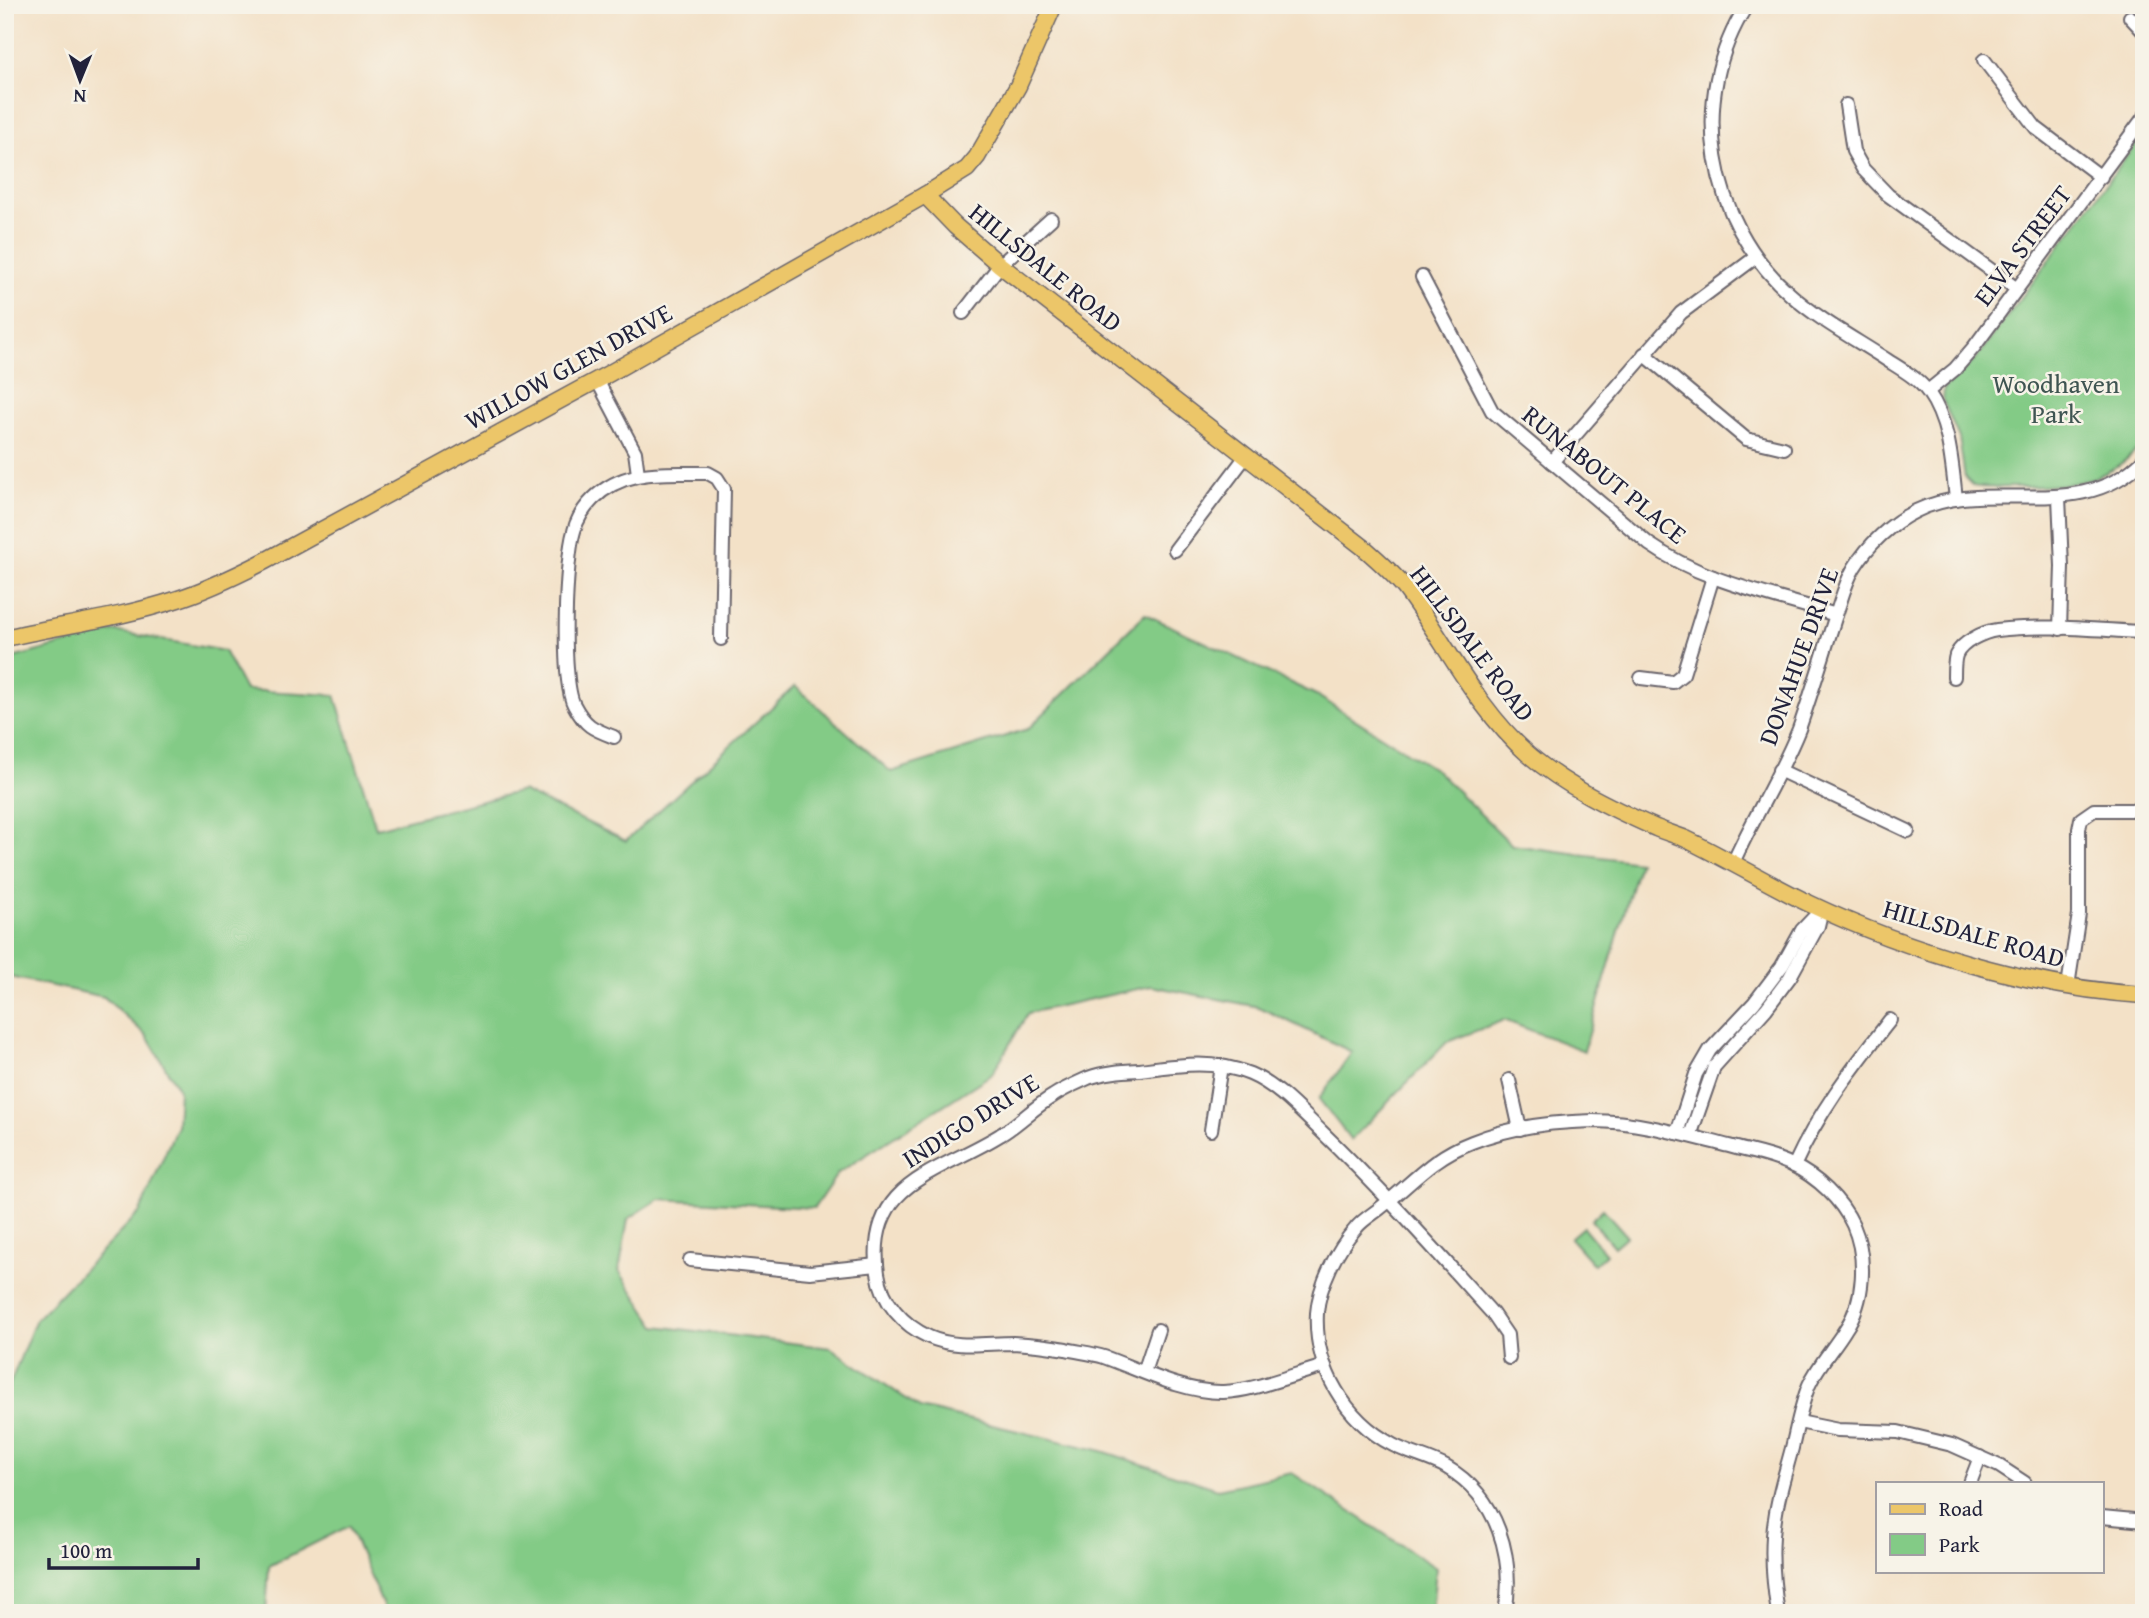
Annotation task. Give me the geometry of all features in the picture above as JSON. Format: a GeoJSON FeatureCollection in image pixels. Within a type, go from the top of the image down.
{"type":"FeatureCollection","features":[{"type":"Feature","properties":{"kind":"main road","name":"WILLOW GLEN DRIVE"},"geometry":{"type":"LineString","coordinates":[[5,638],[124,614],[215,586],[597,380],[925,195],[967,169],[977,157],[1018,86],[1054,5]]}},
{"type":"Feature","properties":{"kind":"main road","name":"HILLSDALE ROAD"},"geometry":{"type":"LineString","coordinates":[[925,195],[955,226],[1000,265],[1363,547],[1404,586],[1490,713],[1527,753],[1556,776],[1585,794],[1733,863],[1822,909],[1894,940],[1986,967],[2068,986],[2144,995]]}},
{"type":"Feature","properties":{"kind":"street"},"geometry":{"type":"LineString","coordinates":[[1747,5],[1733,26],[1721,58],[1714,91],[1712,125],[1715,160],[1737,227],[1756,257],[1790,294],[1905,371],[1928,391],[1948,439],[1956,499]]}},
{"type":"Feature","properties":{"kind":"street"},"geometry":{"type":"LineString","coordinates":[[2130,17],[2144,32]]}},
{"type":"Feature","properties":{"kind":"street"},"geometry":{"type":"LineString","coordinates":[[1984,60],[2036,128],[2101,177]]}},
{"type":"Feature","properties":{"kind":"street"},"geometry":{"type":"LineString","coordinates":[[1846,105],[1853,151],[1863,169],[1888,195],[2017,289]]}},
{"type":"Feature","properties":{"kind":"street","name":"ELVA STREET"},"geometry":{"type":"LineString","coordinates":[[1928,391],[1968,355],[2144,117]]}},
{"type":"Feature","properties":{"kind":"street"},"geometry":{"type":"LineString","coordinates":[[963,313],[1000,265],[1051,219]]}},
{"type":"Feature","properties":{"kind":"street"},"geometry":{"type":"LineString","coordinates":[[1552,462],[1681,313],[1756,257]]}},
{"type":"Feature","properties":{"kind":"street","name":"RUNABOUT PLACE"},"geometry":{"type":"LineString","coordinates":[[1422,277],[1492,411],[1649,544],[1671,559],[1713,577],[1836,615]]}},
{"type":"Feature","properties":{"kind":"street"},"geometry":{"type":"LineString","coordinates":[[1644,354],[1746,439],[1784,448]]}},
{"type":"Feature","properties":{"kind":"street"},"geometry":{"type":"LineString","coordinates":[[597,380],[635,452],[638,474]]}},
{"type":"Feature","properties":{"kind":"street"},"geometry":{"type":"LineString","coordinates":[[1175,550],[1246,456]]}},
{"type":"Feature","properties":{"kind":"street","name":"DONAHUE DRIVE"},"geometry":{"type":"LineString","coordinates":[[1733,863],[1798,731],[1853,569],[1874,542],[1915,511],[1956,499],[2078,495],[2123,477],[2143,462]]}},
{"type":"Feature","properties":{"kind":"street"},"geometry":{"type":"LineString","coordinates":[[614,737],[587,726],[571,697],[566,668],[570,555],[574,531],[587,505],[621,480],[638,474],[708,473],[717,478],[724,489],[721,639]]}},
{"type":"Feature","properties":{"kind":"street"},"geometry":{"type":"LineString","coordinates":[[2059,497],[2062,566],[2060,629]]}},
{"type":"Feature","properties":{"kind":"street"},"geometry":{"type":"LineString","coordinates":[[1641,678],[1673,682],[1684,674],[1713,577]]}},
{"type":"Feature","properties":{"kind":"street"},"geometry":{"type":"LineString","coordinates":[[1954,677],[1956,656],[1978,636],[1996,630],[2144,632]]}},
{"type":"Feature","properties":{"kind":"street"},"geometry":{"type":"LineString","coordinates":[[1779,770],[1908,831]]}},
{"type":"Feature","properties":{"kind":"street"},"geometry":{"type":"LineString","coordinates":[[2068,986],[2079,914],[2081,819],[2094,810],[2144,810]]}},
{"type":"Feature","properties":{"kind":"street"},"geometry":{"type":"LineString","coordinates":[[1683,1135],[1714,1066],[1766,1009],[1790,977],[1818,926],[1822,909]]}},
{"type":"Feature","properties":{"kind":"street"},"geometry":{"type":"LineString","coordinates":[[1794,1166],[1812,1128],[1846,1075],[1891,1020]]}},
{"type":"Feature","properties":{"kind":"street","name":"INDIGO DRIVE"},"geometry":{"type":"LineString","coordinates":[[1325,1366],[1243,1390],[1199,1391],[1099,1356],[1055,1347],[1014,1343],[961,1344],[929,1337],[910,1326],[889,1303],[880,1284],[875,1256],[881,1221],[888,1205],[906,1186],[946,1162],[1001,1135],[1052,1096],[1088,1078],[1191,1064],[1221,1066],[1256,1077],[1284,1095],[1390,1200],[1492,1313],[1507,1335],[1509,1358]]}},
{"type":"Feature","properties":{"kind":"street"},"geometry":{"type":"LineString","coordinates":[[1211,1130],[1221,1066]]}},
{"type":"Feature","properties":{"kind":"street"},"geometry":{"type":"LineString","coordinates":[[1510,1080],[1520,1129]]}},
{"type":"Feature","properties":{"kind":"street"},"geometry":{"type":"LineString","coordinates":[[1505,1613],[1507,1555],[1496,1522],[1483,1501],[1465,1481],[1443,1465],[1396,1447],[1366,1427],[1341,1398],[1325,1366],[1317,1325],[1318,1304],[1323,1284],[1356,1228],[1430,1163],[1470,1142],[1520,1129],[1595,1121],[1636,1124],[1772,1157],[1794,1166],[1825,1188],[1847,1214],[1859,1245],[1860,1292],[1855,1310],[1846,1329],[1810,1383],[1775,1517],[1772,1544],[1778,1613]]}},
{"type":"Feature","properties":{"kind":"street"},"geometry":{"type":"LineString","coordinates":[[690,1260],[810,1272],[877,1265]]}},
{"type":"Feature","properties":{"kind":"street"},"geometry":{"type":"LineString","coordinates":[[1144,1372],[1158,1330]]}},
{"type":"Feature","properties":{"kind":"street"},"geometry":{"type":"LineString","coordinates":[[1799,1422],[1838,1430],[1907,1434],[1952,1445],[1999,1466],[2023,1482]]}},
{"type":"Feature","properties":{"kind":"street"},"geometry":{"type":"LineString","coordinates":[[1970,1482],[1980,1457]]}},
{"type":"Feature","properties":{"kind":"street"},"geometry":{"type":"LineString","coordinates":[[2104,1517],[2144,1521]]}},
{"type":"Feature","properties":{"kind":"green space","name":"Woodhaven Park"},"geometry":{"type":"Polygon","coordinates":[[[2144,133],[2144,442],[2116,467],[2086,480],[2035,487],[1973,486],[1965,478],[1959,438],[1943,401],[1944,388],[1974,361],[2144,133]]]}},
{"type":"Feature","properties":{"kind":"green space"},"geometry":{"type":"Polygon","coordinates":[[[1145,614],[1316,695],[1437,771],[1512,845],[1639,862],[1584,1051],[1504,1020],[1447,1042],[1351,1140],[1319,1099],[1352,1052],[1259,1007],[1151,986],[1028,1013],[992,1074],[838,1173],[814,1208],[659,1199],[628,1219],[619,1271],[656,1326],[831,1348],[920,1408],[1102,1451],[1218,1489],[1292,1473],[1436,1568],[1432,1613],[386,1613],[349,1526],[269,1566],[266,1613],[5,1613],[5,1396],[36,1319],[140,1212],[177,1126],[179,1090],[146,1035],[104,997],[5,976],[5,660],[113,631],[224,651],[245,690],[335,695],[376,828],[522,791],[626,841],[795,686],[891,772],[1028,729],[1145,614]]]}},
{"type":"Feature","properties":{"kind":"green space"},"geometry":{"type":"Polygon","coordinates":[[[1603,1209],[1627,1236],[1614,1247],[1591,1220],[1603,1209]]]}},
{"type":"Feature","properties":{"kind":"green space"},"geometry":{"type":"Polygon","coordinates":[[[1583,1227],[1606,1254],[1594,1265],[1570,1238],[1583,1227]]]}}]}
